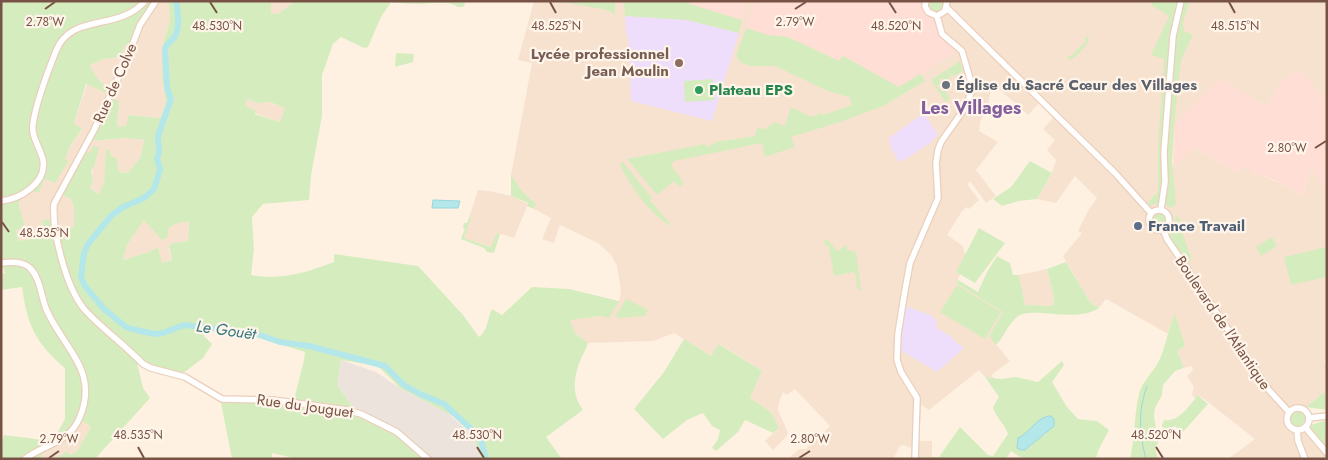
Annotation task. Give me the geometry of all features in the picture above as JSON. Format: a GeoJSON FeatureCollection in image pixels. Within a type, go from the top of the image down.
{"type":"FeatureCollection","features":[{"type":"Feature","properties":{"kind":"main road"},"geometry":{"type":"LineString","coordinates":[[1,200],[13,199],[29,190],[41,174],[43,161],[33,134],[34,119],[57,49],[64,37],[69,32],[82,26],[121,18],[133,12],[145,1]]}},
{"type":"Feature","properties":{"kind":"main road","name":"Rue de Colve"},"geometry":{"type":"LineString","coordinates":[[75,166],[127,59],[140,25],[156,1]]}},
{"type":"Feature","properties":{"kind":"main road"},"geometry":{"type":"LineString","coordinates":[[926,1],[928,12],[937,16],[943,14],[947,8],[947,1]]}},
{"type":"Feature","properties":{"kind":"main road"},"geometry":{"type":"LineString","coordinates":[[1161,209],[1165,182],[1164,152],[1173,36],[1181,1]]}},
{"type":"Feature","properties":{"kind":"main road"},"geometry":{"type":"LineString","coordinates":[[947,8],[1115,172],[1151,213]]}},
{"type":"Feature","properties":{"kind":"main road"},"geometry":{"type":"LineString","coordinates":[[915,459],[917,398],[897,360],[898,334],[910,263],[938,198],[936,163],[938,150],[941,142],[970,98],[971,88],[962,51],[942,34],[937,16]]}},
{"type":"Feature","properties":{"kind":"main road","name":"Rue du Jouguet"},"geometry":{"type":"LineString","coordinates":[[75,166],[54,204],[53,212],[64,269],[70,285],[83,307],[143,364],[185,377],[222,399],[258,398],[328,407],[361,414],[397,432],[428,459]]}},
{"type":"Feature","properties":{"kind":"main road"},"geometry":{"type":"LineString","coordinates":[[1161,209],[1167,212],[1170,218],[1168,225],[1163,229],[1157,230],[1150,225],[1149,219],[1151,213],[1161,209]]}},
{"type":"Feature","properties":{"kind":"main road","name":"Boulevard de l'Atlantique"},"geometry":{"type":"LineString","coordinates":[[1163,229],[1167,239],[1268,389],[1289,412]]}},
{"type":"Feature","properties":{"kind":"main road"},"geometry":{"type":"LineString","coordinates":[[1,263],[23,263],[34,272],[53,323],[72,350],[85,380],[84,401],[75,428],[58,443],[39,450],[24,459]]}},
{"type":"Feature","properties":{"kind":"main road"},"geometry":{"type":"LineString","coordinates":[[1297,430],[1288,424],[1287,418],[1289,412],[1293,409],[1300,408],[1306,412],[1308,418],[1305,427]]}},
{"type":"Feature","properties":{"kind":"main road"},"geometry":{"type":"LineString","coordinates":[[1308,418],[1327,416]]}},
{"type":"Feature","properties":{"kind":"main road"},"geometry":{"type":"LineString","coordinates":[[1297,430],[1305,427]]}},
{"type":"Feature","properties":{"kind":"main road"},"geometry":{"type":"LineString","coordinates":[[1305,427],[1327,453]]}},
{"type":"Feature","properties":{"kind":"main road"},"geometry":{"type":"LineString","coordinates":[[1297,430],[1298,441],[1306,459]]}},
{"type":"Feature","properties":{"kind":"shaded area"},"geometry":{"type":"Polygon","coordinates":[[[160,1],[168,1],[170,19],[162,48],[162,77],[166,104],[160,118],[130,115],[127,126],[117,127],[119,101],[92,141],[126,138],[144,140],[141,156],[128,173],[119,172],[116,157],[112,157],[109,150],[107,150],[104,183],[100,194],[90,188],[93,179],[91,153],[62,195],[71,199],[74,208],[74,227],[53,229],[49,219],[42,221],[44,232],[31,239],[19,241],[16,230],[20,200],[69,161],[64,160],[70,146],[82,130],[74,123],[87,84],[107,92],[108,88],[100,82],[90,65],[104,59],[120,57],[125,44],[136,43],[144,25],[160,1]]]}},
{"type":"Feature","properties":{"kind":"shaded area"},"geometry":{"type":"Polygon","coordinates":[[[295,1],[278,14],[271,13],[271,2],[295,1]]]}},
{"type":"Feature","properties":{"kind":"shaded area"},"geometry":{"type":"Polygon","coordinates":[[[534,1],[1152,1],[1151,5],[1186,12],[1190,1],[1327,1],[1327,97],[1281,83],[1266,107],[1259,102],[1174,125],[1172,163],[1173,167],[1194,147],[1236,172],[1246,165],[1257,174],[1288,186],[1303,196],[1311,167],[1327,192],[1327,358],[1324,362],[1327,365],[1327,390],[1306,407],[1310,415],[1310,429],[1327,449],[1327,459],[1228,459],[1255,439],[1199,395],[1195,399],[1192,394],[1194,387],[1187,376],[1193,370],[1192,366],[1184,368],[1177,351],[1185,346],[1170,325],[1168,334],[1106,299],[1099,308],[1090,302],[1063,256],[1082,233],[1078,231],[1097,198],[1075,176],[1056,203],[1037,199],[1051,175],[1056,160],[1047,150],[1055,140],[1043,129],[1053,118],[1039,103],[1028,115],[995,85],[991,88],[988,105],[980,122],[979,131],[998,142],[976,170],[996,196],[986,203],[970,181],[967,184],[979,200],[969,209],[967,207],[962,211],[947,235],[963,246],[965,256],[962,271],[956,283],[1004,312],[989,336],[1010,361],[992,375],[993,378],[985,377],[979,370],[929,410],[921,405],[919,441],[932,441],[932,457],[912,457],[912,448],[903,445],[900,446],[893,459],[788,459],[799,449],[806,449],[830,426],[795,389],[787,395],[783,392],[778,410],[788,433],[773,450],[765,441],[779,428],[771,412],[750,398],[762,371],[720,344],[711,356],[674,333],[653,341],[588,343],[575,333],[569,319],[601,316],[619,301],[621,291],[617,266],[611,255],[598,243],[560,225],[554,243],[542,239],[551,218],[534,209],[536,204],[523,192],[511,175],[532,63],[518,60],[534,1]]]}},
{"type":"Feature","properties":{"kind":"shaded area"},"geometry":{"type":"Polygon","coordinates":[[[680,1],[747,1],[742,20],[680,1]]]}},
{"type":"Feature","properties":{"kind":"shaded area"},"geometry":{"type":"Polygon","coordinates":[[[754,1],[921,1],[920,4],[929,17],[935,20],[939,35],[944,41],[958,50],[899,88],[844,56],[839,61],[788,37],[768,35],[746,28],[754,1]]]}},
{"type":"Feature","properties":{"kind":"shaded area","name":"Lycée professionnel Jean Moulin"},"geometry":{"type":"Polygon","coordinates":[[[625,16],[687,20],[739,33],[712,121],[631,101],[628,35],[626,34],[625,16]]]}},
{"type":"Feature","properties":{"kind":"shaded area"},"geometry":{"type":"Polygon","coordinates":[[[1300,70],[1321,95],[1327,97],[1327,192],[1311,168],[1303,196],[1288,186],[1274,180],[1257,174],[1254,176],[1246,165],[1236,172],[1194,147],[1173,168],[1174,125],[1221,78],[1266,107],[1281,83],[1290,75],[1300,70]]]}},
{"type":"Feature","properties":{"kind":"shaded area"},"geometry":{"type":"Polygon","coordinates":[[[247,99],[257,103],[270,102],[285,108],[280,122],[255,113],[245,106],[247,99]]]}},
{"type":"Feature","properties":{"kind":"shaded area"},"geometry":{"type":"Polygon","coordinates":[[[924,113],[938,135],[927,146],[899,162],[891,148],[889,138],[924,113]]]}},
{"type":"Feature","properties":{"kind":"shaded area"},"geometry":{"type":"Polygon","coordinates":[[[478,190],[511,196],[528,204],[514,238],[497,233],[492,247],[464,238],[478,190]]]}},
{"type":"Feature","properties":{"kind":"shaded area"},"geometry":{"type":"Polygon","coordinates":[[[144,220],[168,229],[175,224],[189,221],[188,241],[172,243],[169,250],[172,260],[162,264],[158,247],[149,252],[123,260],[127,245],[144,220]]]}},
{"type":"Feature","properties":{"kind":"shaded area"},"geometry":{"type":"Polygon","coordinates":[[[1047,269],[1054,298],[1053,306],[1025,305],[1019,275],[1047,269]]]}},
{"type":"Feature","properties":{"kind":"shaded area"},"geometry":{"type":"Polygon","coordinates":[[[905,306],[933,316],[937,320],[936,327],[964,348],[937,372],[900,350],[905,306]]]}},
{"type":"Feature","properties":{"kind":"shaded area"},"geometry":{"type":"Polygon","coordinates":[[[341,360],[376,372],[400,388],[448,413],[475,438],[482,459],[430,459],[399,431],[353,407],[337,385],[341,360]]]}},
{"type":"Feature","properties":{"kind":"shaded area"},"geometry":{"type":"Polygon","coordinates":[[[78,418],[91,427],[77,451],[70,455],[66,452],[55,459],[41,457],[47,446],[78,418]]]}},
{"type":"Feature","properties":{"kind":"green space"},"geometry":{"type":"Polygon","coordinates":[[[1,1],[160,1],[144,25],[136,44],[125,45],[120,57],[104,59],[90,65],[97,78],[108,88],[107,93],[86,84],[74,123],[82,129],[70,146],[65,159],[69,161],[55,183],[45,179],[39,192],[31,192],[20,200],[19,205],[25,228],[16,230],[19,241],[31,239],[44,232],[42,221],[49,219],[53,229],[74,227],[74,208],[71,199],[62,195],[85,152],[90,153],[93,146],[99,147],[94,167],[91,170],[93,179],[90,188],[99,194],[104,183],[106,150],[109,150],[112,157],[116,157],[119,172],[128,173],[141,156],[144,140],[126,138],[91,141],[112,99],[119,101],[117,127],[126,126],[129,115],[160,118],[166,104],[162,77],[162,48],[170,19],[168,1],[273,1],[271,2],[271,13],[278,14],[295,1],[466,1],[463,7],[445,3],[416,4],[391,2],[381,17],[368,47],[364,48],[341,37],[333,44],[322,75],[322,116],[311,175],[309,200],[263,204],[252,217],[254,249],[251,275],[272,277],[304,272],[334,262],[334,254],[418,266],[463,315],[479,337],[486,328],[492,309],[502,315],[532,287],[569,289],[619,301],[609,318],[601,316],[570,320],[575,333],[588,343],[575,380],[575,393],[583,410],[546,437],[562,459],[481,459],[470,425],[400,388],[378,366],[341,360],[337,385],[353,407],[294,400],[305,352],[257,337],[201,327],[204,336],[212,344],[203,358],[178,377],[159,373],[137,363],[143,388],[150,398],[95,459],[55,459],[67,451],[70,455],[77,451],[91,427],[78,418],[63,437],[47,446],[41,457],[45,459],[1,459],[1,445],[4,435],[43,440],[55,437],[65,419],[65,368],[46,350],[34,332],[27,312],[22,287],[1,290],[1,274],[5,273],[3,267],[1,267],[1,1]],[[247,99],[245,106],[255,110],[255,114],[280,122],[285,108],[270,102],[257,103],[247,99]],[[144,220],[127,245],[123,260],[149,252],[158,247],[162,263],[172,260],[169,246],[172,243],[188,241],[189,221],[175,224],[168,229],[168,237],[162,240],[144,220]]]}},
{"type":"Feature","properties":{"kind":"green space"},"geometry":{"type":"Polygon","coordinates":[[[558,1],[615,1],[615,15],[607,10],[558,1]]]}},
{"type":"Feature","properties":{"kind":"green space"},"geometry":{"type":"Polygon","coordinates":[[[624,1],[680,1],[742,20],[739,33],[687,20],[625,16],[624,1]]]}},
{"type":"Feature","properties":{"kind":"green space"},"geometry":{"type":"Polygon","coordinates":[[[929,1],[944,1],[944,9],[937,13],[930,10],[929,1]]]}},
{"type":"Feature","properties":{"kind":"green space"},"geometry":{"type":"Polygon","coordinates":[[[1152,1],[1190,1],[1183,23],[1184,31],[1193,35],[1181,60],[1172,163],[1176,204],[1171,208],[1161,204],[1150,206],[1148,202],[1158,192],[1158,145],[1164,59],[1151,55],[1169,16],[1151,5],[1152,1]]]}},
{"type":"Feature","properties":{"kind":"green space"},"geometry":{"type":"Polygon","coordinates":[[[746,28],[768,35],[788,37],[839,61],[843,56],[899,87],[920,74],[925,81],[883,106],[791,137],[795,147],[765,157],[762,143],[674,161],[671,165],[684,183],[680,187],[674,181],[657,195],[627,159],[705,144],[708,147],[716,142],[755,136],[757,128],[765,129],[770,125],[772,126],[773,122],[785,126],[791,107],[811,117],[852,105],[849,97],[828,91],[775,66],[750,66],[740,62],[736,56],[746,28]]]}},
{"type":"Feature","properties":{"kind":"green space"},"geometry":{"type":"Polygon","coordinates":[[[1088,36],[1088,42],[1084,48],[1071,60],[1069,59],[1067,57],[1071,56],[1086,41],[1084,39],[1088,36]]]}},
{"type":"Feature","properties":{"kind":"green space"},"geometry":{"type":"Polygon","coordinates":[[[396,53],[414,54],[413,62],[395,67],[396,53]]]}},
{"type":"Feature","properties":{"kind":"green space"},"geometry":{"type":"Polygon","coordinates":[[[960,61],[963,71],[955,76],[950,75],[947,70],[960,61]]]}},
{"type":"Feature","properties":{"kind":"green space"},"geometry":{"type":"Polygon","coordinates":[[[946,70],[950,78],[945,82],[942,78],[939,80],[941,83],[937,86],[942,92],[945,90],[950,99],[945,102],[931,80],[946,70]]]}},
{"type":"Feature","properties":{"kind":"green space","name":"Plateau EPS"},"geometry":{"type":"Polygon","coordinates":[[[713,79],[715,100],[685,102],[684,81],[713,79]]]}},
{"type":"Feature","properties":{"kind":"green space"},"geometry":{"type":"Polygon","coordinates":[[[1030,161],[1052,173],[1037,199],[1019,201],[1002,206],[993,199],[1011,187],[1030,161]]]}},
{"type":"Feature","properties":{"kind":"green space"},"geometry":{"type":"Polygon","coordinates":[[[623,162],[652,198],[650,200],[673,227],[663,221],[643,201],[621,168],[620,164],[623,162]]]}},
{"type":"Feature","properties":{"kind":"green space"},"geometry":{"type":"Polygon","coordinates":[[[511,175],[523,192],[536,204],[534,209],[527,206],[528,203],[511,196],[511,175]]]}},
{"type":"Feature","properties":{"kind":"green space"},"geometry":{"type":"Polygon","coordinates":[[[1159,212],[1167,220],[1159,228],[1151,220],[1159,212]]]}},
{"type":"Feature","properties":{"kind":"green space"},"geometry":{"type":"Polygon","coordinates":[[[1178,214],[1191,257],[1188,264],[1168,234],[1178,214]]]}},
{"type":"Feature","properties":{"kind":"green space"},"geometry":{"type":"Polygon","coordinates":[[[470,215],[471,219],[464,238],[491,247],[497,233],[500,234],[494,253],[487,252],[484,248],[461,239],[465,229],[463,228],[464,223],[467,223],[470,215]]]}},
{"type":"Feature","properties":{"kind":"green space"},"geometry":{"type":"Polygon","coordinates":[[[979,228],[1005,243],[975,283],[956,272],[979,228]]]}},
{"type":"Feature","properties":{"kind":"green space"},"geometry":{"type":"Polygon","coordinates":[[[1272,237],[1277,246],[1261,256],[1256,247],[1272,237]]]}},
{"type":"Feature","properties":{"kind":"green space"},"geometry":{"type":"Polygon","coordinates":[[[827,239],[837,251],[847,246],[847,250],[856,252],[861,290],[857,289],[856,275],[853,272],[834,276],[829,247],[824,242],[827,239]]]}},
{"type":"Feature","properties":{"kind":"green space"},"geometry":{"type":"Polygon","coordinates":[[[1327,247],[1327,277],[1291,285],[1284,257],[1327,247]]]}},
{"type":"Feature","properties":{"kind":"green space"},"geometry":{"type":"Polygon","coordinates":[[[997,256],[1010,263],[1013,275],[1019,275],[1025,305],[1053,306],[1054,298],[1047,269],[1066,262],[1090,302],[1099,308],[1089,312],[1066,315],[1024,314],[1014,320],[996,345],[989,336],[1003,312],[956,283],[958,280],[978,292],[997,256]]]}},
{"type":"Feature","properties":{"kind":"green space"},"geometry":{"type":"Polygon","coordinates":[[[957,285],[1001,312],[985,339],[940,312],[957,285]]]}},
{"type":"Feature","properties":{"kind":"green space"},"geometry":{"type":"Polygon","coordinates":[[[626,299],[647,309],[645,316],[618,318],[616,315],[626,299]]]}},
{"type":"Feature","properties":{"kind":"green space"},"geometry":{"type":"Polygon","coordinates":[[[1175,314],[1185,346],[1177,351],[1184,368],[1175,371],[1163,385],[1162,395],[1155,408],[1154,416],[1158,443],[1155,448],[1158,459],[1130,459],[1139,394],[1159,361],[1175,314]]]}},
{"type":"Feature","properties":{"kind":"green space"},"geometry":{"type":"Polygon","coordinates":[[[684,339],[711,356],[719,344],[762,371],[750,398],[771,412],[779,428],[773,433],[745,420],[738,432],[716,451],[712,448],[718,439],[720,430],[712,426],[703,413],[687,420],[663,439],[634,409],[664,372],[684,339]]]}},
{"type":"Feature","properties":{"kind":"green space"},"geometry":{"type":"Polygon","coordinates":[[[1062,361],[1064,365],[1052,382],[1067,407],[1078,419],[1097,421],[1109,430],[1096,459],[1033,459],[1020,457],[1011,451],[1006,459],[912,459],[912,457],[939,457],[960,427],[988,455],[993,456],[1008,434],[993,407],[999,397],[985,377],[1001,379],[1016,377],[1038,382],[1062,361]],[[1046,434],[1021,436],[1030,447],[1046,434]]]}},
{"type":"Feature","properties":{"kind":"green space"},"geometry":{"type":"Polygon","coordinates":[[[1327,390],[1327,410],[1306,407],[1327,390]]]}},
{"type":"Feature","properties":{"kind":"green space"},"geometry":{"type":"Polygon","coordinates":[[[1198,395],[1208,404],[1183,432],[1175,426],[1164,433],[1162,425],[1164,420],[1174,419],[1179,416],[1198,395]]]}},
{"type":"Feature","properties":{"kind":"green space"},"geometry":{"type":"Polygon","coordinates":[[[258,400],[361,415],[395,433],[424,459],[298,459],[272,453],[272,459],[232,459],[221,403],[258,400]]]}},
{"type":"Feature","properties":{"kind":"green space"},"geometry":{"type":"Polygon","coordinates":[[[1297,411],[1305,419],[1297,427],[1289,419],[1297,411]]]}},
{"type":"Feature","properties":{"kind":"green space"},"geometry":{"type":"Polygon","coordinates":[[[1327,421],[1327,449],[1310,429],[1311,425],[1327,421]]]}},
{"type":"Feature","properties":{"kind":"water"},"geometry":{"type":"Polygon","coordinates":[[[433,200],[460,201],[458,208],[432,208],[433,200]]]}},
{"type":"Feature","properties":{"kind":"water"},"geometry":{"type":"Polygon","coordinates":[[[1048,416],[1054,419],[1054,426],[1025,450],[1017,448],[1018,438],[1039,420],[1048,416]]]}},
{"type":"Feature","properties":{"kind":"waterway","name":"Le Gouët"},"geometry":{"type":"LineString","coordinates":[[176,1],[178,10],[177,31],[165,49],[167,88],[171,99],[158,136],[159,152],[157,159],[160,169],[157,180],[154,189],[144,198],[123,207],[111,216],[88,244],[84,253],[81,277],[85,286],[104,309],[126,327],[136,330],[155,334],[184,325],[254,333],[280,342],[309,346],[385,366],[404,385],[444,404],[480,437],[486,459]]}},
{"type":"Feature","properties":{"kind":"waterway"},"geometry":{"type":"LineString","coordinates":[[1146,459],[1140,422],[1147,386]]}},
{"type":"Feature","properties":{"kind":"place","name":"Lycée professionnel Jean Moulin"},"geometry":{"type":"Point","coordinates":[679,63]}},
{"type":"Feature","properties":{"kind":"place","name":"Église du Sacré Cœur des Villages"},"geometry":{"type":"Point","coordinates":[946,85]}},
{"type":"Feature","properties":{"kind":"place","name":"Plateau EPS"},"geometry":{"type":"Point","coordinates":[699,90]}},
{"type":"Feature","properties":{"kind":"place","name":"France Travail"},"geometry":{"type":"Point","coordinates":[1138,226]}},
{"type":"Feature","properties":{"kind":"district","name":"Les Villages"},"geometry":{"type":"Point","coordinates":[971,108]}}]}
